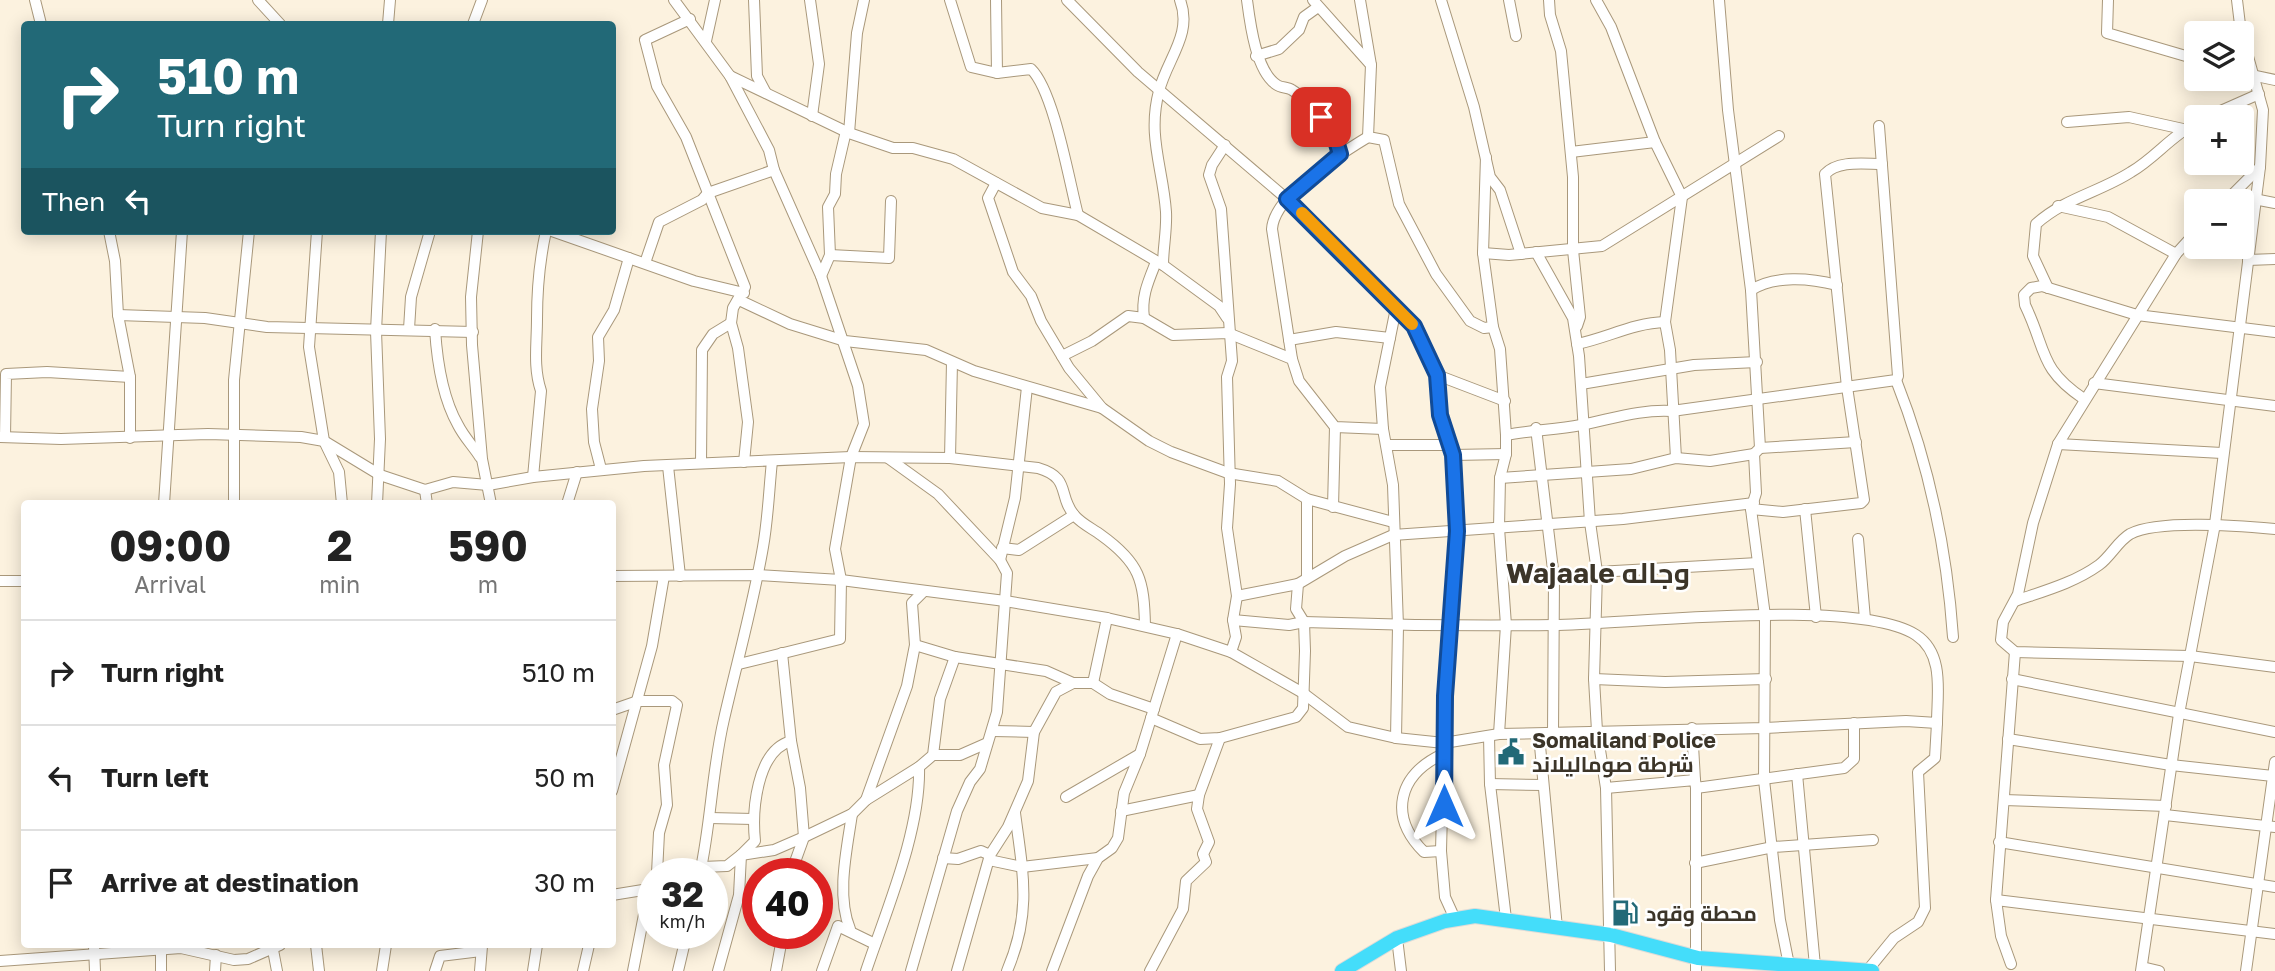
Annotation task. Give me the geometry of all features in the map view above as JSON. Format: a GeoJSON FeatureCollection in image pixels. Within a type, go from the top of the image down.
{"type":"FeatureCollection","features":[{"type":"Feature","properties":{"kind":"highway"},"geometry":{"type":"LineString","coordinates":[[1342,971],[1397,938],[1455,919],[1475,916],[1611,935],[1697,965],[1815,966],[1872,971]]}},
{"type":"Feature","properties":{"kind":"street"},"geometry":{"type":"LineString","coordinates":[[35,0],[40,21]]}},
{"type":"Feature","properties":{"kind":"street"},"geometry":{"type":"LineString","coordinates":[[258,0],[277,21]]}},
{"type":"Feature","properties":{"kind":"street"},"geometry":{"type":"LineString","coordinates":[[388,21],[390,0]]}},
{"type":"Feature","properties":{"kind":"street"},"geometry":{"type":"LineString","coordinates":[[474,21],[482,0]]}},
{"type":"Feature","properties":{"kind":"street"},"geometry":{"type":"LineString","coordinates":[[674,0],[691,19],[730,76],[769,150],[774,170],[821,276],[845,341],[864,424],[851,457],[835,549],[841,580],[840,639],[739,664]]}},
{"type":"Feature","properties":{"kind":"street"},"geometry":{"type":"LineString","coordinates":[[706,41],[715,0]]}},
{"type":"Feature","properties":{"kind":"street"},"geometry":{"type":"LineString","coordinates":[[754,0],[757,76],[766,93]]}},
{"type":"Feature","properties":{"kind":"street"},"geometry":{"type":"LineString","coordinates":[[810,0],[819,64],[812,116]]}},
{"type":"Feature","properties":{"kind":"street"},"geometry":{"type":"LineString","coordinates":[[821,276],[830,255],[828,207],[835,194],[836,174],[847,132],[857,33],[864,0]]}},
{"type":"Feature","properties":{"kind":"street"},"geometry":{"type":"LineString","coordinates":[[950,0],[971,66],[997,73],[1031,69],[1039,76],[1058,133],[1078,215]]}},
{"type":"Feature","properties":{"kind":"street"},"geometry":{"type":"LineString","coordinates":[[996,0],[997,73]]}},
{"type":"Feature","properties":{"kind":"street"},"geometry":{"type":"LineString","coordinates":[[1067,0],[1159,90],[1287,199],[1414,326],[1437,375],[1440,415],[1452,450],[1457,531],[1441,851],[1445,897],[1455,919]]}},
{"type":"Feature","properties":{"kind":"street"},"geometry":{"type":"LineString","coordinates":[[1144,318],[1144,291],[1159,264],[1166,213],[1153,126],[1159,90],[1178,48],[1185,14],[1180,0]]}},
{"type":"Feature","properties":{"kind":"street"},"geometry":{"type":"LineString","coordinates":[[1247,0],[1256,56],[1275,84],[1296,93],[1327,124],[1333,131],[1340,154]]}},
{"type":"Feature","properties":{"kind":"street"},"geometry":{"type":"LineString","coordinates":[[1360,0],[1371,65],[1368,137]]}},
{"type":"Feature","properties":{"kind":"street"},"geometry":{"type":"LineString","coordinates":[[1441,0],[1490,177],[1500,190],[1521,254]]}},
{"type":"Feature","properties":{"kind":"street"},"geometry":{"type":"LineString","coordinates":[[1509,0],[1516,36]]}},
{"type":"Feature","properties":{"kind":"street"},"geometry":{"type":"LineString","coordinates":[[1549,0],[1550,15],[1562,51],[1571,152],[1573,250],[1580,317],[1575,332]]}},
{"type":"Feature","properties":{"kind":"street"},"geometry":{"type":"LineString","coordinates":[[1596,0],[1611,27],[1655,142],[1682,197],[1665,323],[1671,368],[1676,458]]}},
{"type":"Feature","properties":{"kind":"street"},"geometry":{"type":"LineString","coordinates":[[1719,0],[1757,362],[1759,400],[1753,506],[1765,616],[1764,780],[1785,967]]}},
{"type":"Feature","properties":{"kind":"street"},"geometry":{"type":"LineString","coordinates":[[2108,0],[2107,33],[2184,55]]}},
{"type":"Feature","properties":{"kind":"street"},"geometry":{"type":"LineString","coordinates":[[2237,0],[2239,21]]}},
{"type":"Feature","properties":{"kind":"street"},"geometry":{"type":"LineString","coordinates":[[1256,56],[1279,50],[1298,30],[1304,17],[1316,4],[1371,65]]}},
{"type":"Feature","properties":{"kind":"street"},"geometry":{"type":"LineString","coordinates":[[691,19],[645,40],[657,86],[686,137],[746,287],[733,308],[731,323],[738,348],[748,422],[744,461]]}},
{"type":"Feature","properties":{"kind":"street"},"geometry":{"type":"LineString","coordinates":[[730,76],[847,132],[893,148],[933,152],[965,165],[1042,208],[1078,215],[1159,264],[1219,306],[1227,318]]}},
{"type":"Feature","properties":{"kind":"street"},"geometry":{"type":"LineString","coordinates":[[2254,76],[2275,80]]}},
{"type":"Feature","properties":{"kind":"street"},"geometry":{"type":"LineString","coordinates":[[2254,86],[2259,94],[2263,119],[2260,167],[2254,199],[2275,203]]}},
{"type":"Feature","properties":{"kind":"street"},"geometry":{"type":"LineString","coordinates":[[2234,105],[2259,94]]}},
{"type":"Feature","properties":{"kind":"street"},"geometry":{"type":"LineString","coordinates":[[2067,122],[2129,117],[2183,130]]}},
{"type":"Feature","properties":{"kind":"street"},"geometry":{"type":"LineString","coordinates":[[1879,126],[1895,323],[1896,380],[1917,432],[1949,579],[1953,637]]}},
{"type":"Feature","properties":{"kind":"street"},"geometry":{"type":"LineString","coordinates":[[2048,288],[2035,262],[2033,238],[2036,225],[2058,206],[2127,175],[2183,130]]}},
{"type":"Feature","properties":{"kind":"street"},"geometry":{"type":"LineString","coordinates":[[1483,254],[1521,254],[1602,246],[1663,206],[1735,166],[1779,136]]}},
{"type":"Feature","properties":{"kind":"street"},"geometry":{"type":"LineString","coordinates":[[1333,507],[1335,427],[1299,381],[1292,359],[1272,229],[1273,215],[1287,199],[1340,154],[1368,137],[1384,140],[1399,204],[1451,297],[1473,323],[1484,328],[1493,327]]}},
{"type":"Feature","properties":{"kind":"street"},"geometry":{"type":"LineString","coordinates":[[1571,152],[1655,142]]}},
{"type":"Feature","properties":{"kind":"street"},"geometry":{"type":"LineString","coordinates":[[1225,145],[1209,175],[1221,209],[1232,361],[1227,377],[1227,528],[1237,596],[1233,621],[1236,637],[1231,652]]}},
{"type":"Feature","properties":{"kind":"street"},"geometry":{"type":"LineString","coordinates":[[1486,157],[1483,254],[1493,327],[1500,349],[1506,435],[1506,454],[1500,478],[1499,528],[1506,625],[1490,784],[1506,919]]}},
{"type":"Feature","properties":{"kind":"street"},"geometry":{"type":"LineString","coordinates":[[1237,596],[1302,581],[1354,551],[1393,535],[1590,522],[1753,506],[1783,512],[1861,503],[1864,500],[1847,387],[1825,174],[1831,167],[1856,163],[1882,164]]}},
{"type":"Feature","properties":{"kind":"street"},"geometry":{"type":"LineString","coordinates":[[2238,189],[2260,167]]}},
{"type":"Feature","properties":{"kind":"street"},"geometry":{"type":"LineString","coordinates":[[645,263],[659,222],[702,200],[708,193],[774,170]]}},
{"type":"Feature","properties":{"kind":"street"},"geometry":{"type":"LineString","coordinates":[[996,183],[988,198],[1013,272],[1031,296],[1041,321],[1062,356],[1102,408],[1149,440],[1228,473],[1278,481],[1307,499],[1393,522]]}},
{"type":"Feature","properties":{"kind":"street"},"geometry":{"type":"LineString","coordinates":[[830,255],[889,258],[891,201]]}},
{"type":"Feature","properties":{"kind":"street"},"geometry":{"type":"LineString","coordinates":[[2058,206],[2108,217],[2176,254]]}},
{"type":"Feature","properties":{"kind":"street"},"geometry":{"type":"LineString","coordinates":[[110,235],[115,261],[118,315],[130,377],[130,438]]}},
{"type":"Feature","properties":{"kind":"street"},"geometry":{"type":"LineString","coordinates":[[164,500],[181,235]]}},
{"type":"Feature","properties":{"kind":"street"},"geometry":{"type":"LineString","coordinates":[[234,500],[234,380],[249,235]]}},
{"type":"Feature","properties":{"kind":"street"},"geometry":{"type":"LineString","coordinates":[[317,235],[309,329],[311,366],[324,441],[339,472],[342,500]]}},
{"type":"Feature","properties":{"kind":"street"},"geometry":{"type":"LineString","coordinates":[[377,500],[380,475],[376,331],[381,235]]}},
{"type":"Feature","properties":{"kind":"street"},"geometry":{"type":"LineString","coordinates":[[409,329],[411,297],[429,235]]}},
{"type":"Feature","properties":{"kind":"street"},"geometry":{"type":"LineString","coordinates":[[478,235],[471,298],[482,459],[490,500]]}},
{"type":"Feature","properties":{"kind":"street"},"geometry":{"type":"LineString","coordinates":[[533,477],[541,391],[534,344],[535,296],[545,235]]}},
{"type":"Feature","properties":{"kind":"street"},"geometry":{"type":"LineString","coordinates":[[563,235],[741,297],[790,324],[845,341],[926,350],[952,362],[1027,387],[1102,408]]}},
{"type":"Feature","properties":{"kind":"street"},"geometry":{"type":"LineString","coordinates":[[2184,245],[2057,444],[2033,523],[2015,601],[2000,634],[2003,644],[2015,652],[2190,656],[2275,667]]}},
{"type":"Feature","properties":{"kind":"street"},"geometry":{"type":"LineString","coordinates":[[1536,252],[1573,318],[1577,344],[1589,473],[1590,522],[1597,572],[1594,679],[1597,731],[1606,788],[1610,971]]}},
{"type":"Feature","properties":{"kind":"street"},"geometry":{"type":"LineString","coordinates":[[601,469],[594,442],[592,409],[599,361],[597,337],[614,310],[629,258]]}},
{"type":"Feature","properties":{"kind":"street"},"geometry":{"type":"LineString","coordinates":[[2159,971],[2141,969],[2179,714],[2215,524],[2248,260],[2275,259]]}},
{"type":"Feature","properties":{"kind":"street"},"geometry":{"type":"LineString","coordinates":[[1751,290],[1765,281],[1812,278],[1836,285]]}},
{"type":"Feature","properties":{"kind":"street"},"geometry":{"type":"LineString","coordinates":[[2084,399],[2060,383],[2048,367],[2025,304],[2024,295],[2028,289],[2039,286],[2048,288],[2137,315],[2275,332]]}},
{"type":"Feature","properties":{"kind":"street"},"geometry":{"type":"LineString","coordinates":[[1396,308],[1380,387],[1384,429],[1389,445],[1398,626],[1396,738]]}},
{"type":"Feature","properties":{"kind":"street"},"geometry":{"type":"LineString","coordinates":[[118,315],[309,329],[435,329],[473,332]]}},
{"type":"Feature","properties":{"kind":"street"},"geometry":{"type":"LineString","coordinates":[[1062,356],[1092,341],[1128,316],[1144,318],[1173,335],[1228,333],[1292,359]]}},
{"type":"Feature","properties":{"kind":"street"},"geometry":{"type":"LineString","coordinates":[[701,463],[702,350],[713,334],[731,323]]}},
{"type":"Feature","properties":{"kind":"street"},"geometry":{"type":"LineString","coordinates":[[1577,344],[1597,340],[1628,327],[1665,323]]}},
{"type":"Feature","properties":{"kind":"street"},"geometry":{"type":"LineString","coordinates":[[435,329],[447,400],[456,422],[482,459]]}},
{"type":"Feature","properties":{"kind":"street"},"geometry":{"type":"LineString","coordinates":[[1289,340],[1336,332],[1390,338]]}},
{"type":"Feature","properties":{"kind":"street"},"geometry":{"type":"LineString","coordinates":[[950,458],[952,362]]}},
{"type":"Feature","properties":{"kind":"street"},"geometry":{"type":"LineString","coordinates":[[1581,384],[1671,368],[1757,362]]}},
{"type":"Feature","properties":{"kind":"street"},"geometry":{"type":"LineString","coordinates":[[130,377],[47,372],[6,374],[3,437],[279,435],[324,441],[380,475],[425,490],[453,482],[488,485],[601,469],[851,457],[950,458],[1018,468],[1038,468],[1051,472],[1062,481],[1074,515],[1122,550],[1135,565],[1143,588],[1145,626]]}},
{"type":"Feature","properties":{"kind":"street"},"geometry":{"type":"LineString","coordinates":[[1437,375],[1504,401]]}},
{"type":"Feature","properties":{"kind":"street"},"geometry":{"type":"LineString","coordinates":[[1506,435],[1536,428],[1585,424],[1611,416],[1655,410],[1672,411],[1896,380]]}},
{"type":"Feature","properties":{"kind":"street"},"geometry":{"type":"LineString","coordinates":[[2094,383],[2230,398],[2275,406]]}},
{"type":"Feature","properties":{"kind":"street"},"geometry":{"type":"LineString","coordinates":[[1000,560],[1016,498],[1027,387]]}},
{"type":"Feature","properties":{"kind":"street"},"geometry":{"type":"LineString","coordinates":[[1335,427],[1384,429]]}},
{"type":"Feature","properties":{"kind":"street"},"geometry":{"type":"LineString","coordinates":[[1536,428],[1554,578],[1553,732]]}},
{"type":"Feature","properties":{"kind":"street"},"geometry":{"type":"LineString","coordinates":[[1500,478],[1542,473],[1589,473],[1631,469],[1676,458],[1710,461],[1757,451],[1856,442]]}},
{"type":"Feature","properties":{"kind":"street"},"geometry":{"type":"LineString","coordinates":[[2057,444],[2222,453]]}},
{"type":"Feature","properties":{"kind":"street"},"geometry":{"type":"LineString","coordinates":[[1389,445],[1506,454]]}},
{"type":"Feature","properties":{"kind":"street"},"geometry":{"type":"LineString","coordinates":[[887,457],[938,494],[1000,560],[1007,573],[997,712],[993,731],[985,744],[980,769],[970,782],[957,811],[911,971]]}},
{"type":"Feature","properties":{"kind":"street"},"geometry":{"type":"LineString","coordinates":[[703,858],[724,720],[758,575],[772,461]]}},
{"type":"Feature","properties":{"kind":"street"},"geometry":{"type":"LineString","coordinates":[[668,466],[681,576]]}},
{"type":"Feature","properties":{"kind":"street"},"geometry":{"type":"LineString","coordinates":[[568,500],[577,472]]}},
{"type":"Feature","properties":{"kind":"street"},"geometry":{"type":"LineString","coordinates":[[425,490],[426,500]]}},
{"type":"Feature","properties":{"kind":"street"},"geometry":{"type":"LineString","coordinates":[[915,645],[955,657],[1046,671],[1073,683],[1093,683],[1200,739],[1220,738],[1296,717],[1303,708],[1304,622],[1296,609],[1302,581],[1307,499]]}},
{"type":"Feature","properties":{"kind":"street"},"geometry":{"type":"LineString","coordinates":[[1805,509],[1816,617]]}},
{"type":"Feature","properties":{"kind":"street"},"geometry":{"type":"LineString","coordinates":[[1002,548],[1019,550],[1074,515]]}},
{"type":"Feature","properties":{"kind":"street"},"geometry":{"type":"LineString","coordinates":[[2015,601],[2085,573],[2100,564],[2130,534],[2147,529],[2215,524],[2275,529]]}},
{"type":"Feature","properties":{"kind":"street"},"geometry":{"type":"LineString","coordinates":[[1858,539],[1865,618]]}},
{"type":"Feature","properties":{"kind":"street"},"geometry":{"type":"LineString","coordinates":[[1597,572],[1758,563]]}},
{"type":"Feature","properties":{"kind":"street"},"geometry":{"type":"LineString","coordinates":[[616,576],[758,575],[841,580],[1005,601],[1107,618],[1177,634],[1231,652],[1303,693],[1348,727],[1444,749]]}},
{"type":"Feature","properties":{"kind":"street"},"geometry":{"type":"LineString","coordinates":[[616,777],[638,701],[664,576]]}},
{"type":"Feature","properties":{"kind":"street"},"geometry":{"type":"LineString","coordinates":[[0,581],[21,581]]}},
{"type":"Feature","properties":{"kind":"street"},"geometry":{"type":"LineString","coordinates":[[866,800],[907,686],[915,645],[912,604],[924,591]]}},
{"type":"Feature","properties":{"kind":"street"},"geometry":{"type":"LineString","coordinates":[[1233,621],[1289,625],[1304,622],[1451,626],[1596,624],[1765,616],[1865,618],[1899,627],[1917,636],[1932,651],[1937,673],[1935,758],[1918,772],[1925,908],[1918,922],[1894,938],[1867,971]]}},
{"type":"Feature","properties":{"kind":"street"},"geometry":{"type":"LineString","coordinates":[[1093,683],[1107,618]]}},
{"type":"Feature","properties":{"kind":"street"},"geometry":{"type":"LineString","coordinates":[[943,858],[958,859],[981,851],[990,857],[1022,867],[1098,858],[1112,848],[1118,838],[1121,811],[1177,634]]}},
{"type":"Feature","properties":{"kind":"street"},"geometry":{"type":"LineString","coordinates":[[2011,964],[2001,936],[1996,900],[2015,652]]}},
{"type":"Feature","properties":{"kind":"street"},"geometry":{"type":"LineString","coordinates":[[782,653],[804,837],[796,858]]}},
{"type":"Feature","properties":{"kind":"street"},"geometry":{"type":"LineString","coordinates":[[933,755],[940,699],[955,657]]}},
{"type":"Feature","properties":{"kind":"street"},"geometry":{"type":"LineString","coordinates":[[1594,679],[1665,682],[1766,680]]}},
{"type":"Feature","properties":{"kind":"street"},"geometry":{"type":"LineString","coordinates":[[2012,679],[2275,732]]}},
{"type":"Feature","properties":{"kind":"street"},"geometry":{"type":"LineString","coordinates":[[957,971],[990,857],[1028,780],[1034,732],[1056,692],[1073,683]]}},
{"type":"Feature","properties":{"kind":"street"},"geometry":{"type":"LineString","coordinates":[[616,709],[638,701],[672,701],[677,705],[664,765],[667,805],[659,833],[658,858]]}},
{"type":"Feature","properties":{"kind":"street"},"geometry":{"type":"LineString","coordinates":[[1441,851],[1424,852],[1409,836],[1403,797],[1416,769],[1444,749],[1494,735],[1854,723],[1937,723]]}},
{"type":"Feature","properties":{"kind":"street"},"geometry":{"type":"LineString","coordinates":[[1606,788],[1764,780],[1839,769],[1852,763],[1854,723]]}},
{"type":"Feature","properties":{"kind":"street"},"geometry":{"type":"LineString","coordinates":[[1692,728],[1697,965]]}},
{"type":"Feature","properties":{"kind":"street"},"geometry":{"type":"LineString","coordinates":[[993,731],[1034,732]]}},
{"type":"Feature","properties":{"kind":"street"},"geometry":{"type":"LineString","coordinates":[[1539,735],[1557,928]]}},
{"type":"Feature","properties":{"kind":"street"},"geometry":{"type":"LineString","coordinates":[[1150,971],[1183,909],[1186,881],[1206,862],[1203,854],[1209,842],[1197,809],[1199,795],[1220,738]]}},
{"type":"Feature","properties":{"kind":"street"},"geometry":{"type":"LineString","coordinates":[[2008,740],[2171,765],[2273,776]]}},
{"type":"Feature","properties":{"kind":"street"},"geometry":{"type":"LineString","coordinates":[[728,865],[755,841],[754,799],[770,757],[783,743],[791,741]]}},
{"type":"Feature","properties":{"kind":"street"},"geometry":{"type":"LineString","coordinates":[[740,855],[774,850],[852,814],[866,800],[919,767],[933,755],[960,755],[985,744]]}},
{"type":"Feature","properties":{"kind":"street"},"geometry":{"type":"LineString","coordinates":[[1066,797],[1140,754]]}},
{"type":"Feature","properties":{"kind":"street"},"geometry":{"type":"LineString","coordinates":[[2246,971],[2271,827],[2275,762]]}},
{"type":"Feature","properties":{"kind":"street"},"geometry":{"type":"LineString","coordinates":[[866,971],[914,819],[920,791],[919,767]]}},
{"type":"Feature","properties":{"kind":"street"},"geometry":{"type":"LineString","coordinates":[[1797,774],[1815,966]]}},
{"type":"Feature","properties":{"kind":"street"},"geometry":{"type":"LineString","coordinates":[[1490,784],[1543,785]]}},
{"type":"Feature","properties":{"kind":"street"},"geometry":{"type":"LineString","coordinates":[[1121,811],[1199,795]]}},
{"type":"Feature","properties":{"kind":"street"},"geometry":{"type":"LineString","coordinates":[[2004,800],[2166,811],[2271,827]]}},
{"type":"Feature","properties":{"kind":"street"},"geometry":{"type":"LineString","coordinates":[[1007,971],[1023,928],[1022,867],[1015,811]]}},
{"type":"Feature","properties":{"kind":"street"},"geometry":{"type":"LineString","coordinates":[[850,929],[845,906],[845,858],[852,814]]}},
{"type":"Feature","properties":{"kind":"street"},"geometry":{"type":"LineString","coordinates":[[710,818],[753,819]]}},
{"type":"Feature","properties":{"kind":"street"},"geometry":{"type":"LineString","coordinates":[[1695,863],[1773,847],[1872,840]]}},
{"type":"Feature","properties":{"kind":"street"},"geometry":{"type":"LineString","coordinates":[[1999,842],[2275,887]]}},
{"type":"Feature","properties":{"kind":"street"},"geometry":{"type":"LineString","coordinates":[[718,971],[739,895],[740,855]]}},
{"type":"Feature","properties":{"kind":"street"},"geometry":{"type":"LineString","coordinates":[[1052,971],[1098,858]]}},
{"type":"Feature","properties":{"kind":"street"},"geometry":{"type":"LineString","coordinates":[[616,894],[637,890]]}},
{"type":"Feature","properties":{"kind":"street"},"geometry":{"type":"LineString","coordinates":[[1996,900],[2275,934]]}},
{"type":"Feature","properties":{"kind":"street"},"geometry":{"type":"LineString","coordinates":[[822,971],[838,926],[850,929],[875,944]]}},
{"type":"Feature","properties":{"kind":"street"},"geometry":{"type":"LineString","coordinates":[[1397,938],[1401,971]]}},
{"type":"Feature","properties":{"kind":"street"},"geometry":{"type":"LineString","coordinates":[[0,961],[94,949],[128,948]]}},
{"type":"Feature","properties":{"kind":"street"},"geometry":{"type":"LineString","coordinates":[[161,948],[161,971]]}},
{"type":"Feature","properties":{"kind":"street"},"geometry":{"type":"LineString","coordinates":[[181,948],[216,955],[236,966],[274,948]]}},
{"type":"Feature","properties":{"kind":"street"},"geometry":{"type":"LineString","coordinates":[[276,948],[277,971]]}},
{"type":"Feature","properties":{"kind":"street"},"geometry":{"type":"LineString","coordinates":[[316,948],[319,971]]}},
{"type":"Feature","properties":{"kind":"street"},"geometry":{"type":"LineString","coordinates":[[382,971],[386,948]]}},
{"type":"Feature","properties":{"kind":"street"},"geometry":{"type":"LineString","coordinates":[[435,971],[440,950],[482,948],[480,971]]}},
{"type":"Feature","properties":{"kind":"street"},"geometry":{"type":"LineString","coordinates":[[533,971],[537,948]]}},
{"type":"Feature","properties":{"kind":"street"},"geometry":{"type":"LineString","coordinates":[[583,971],[588,948]]}},
{"type":"Feature","properties":{"kind":"street"},"geometry":{"type":"LineString","coordinates":[[94,949],[94,971]]}},
{"type":"Feature","properties":{"kind":"street"},"geometry":{"type":"LineString","coordinates":[[633,971],[638,949]]}},
{"type":"Feature","properties":{"kind":"street"},"geometry":{"type":"LineString","coordinates":[[678,971],[683,949]]}},
{"type":"Feature","properties":{"kind":"street"},"geometry":{"type":"LineString","coordinates":[[776,971],[780,949]]}},
{"type":"Feature","properties":{"kind":"street"},"geometry":{"type":"LineString","coordinates":[[215,971],[216,955]]}},
{"type":"Feature","properties":{"kind":"slow traffic"},"geometry":{"type":"LineString","coordinates":[[1302,213],[1412,324]]}},
{"type":"Feature","properties":{"kind":"place","name":"Somaliland Police شرطة صوماليلاند"},"geometry":{"type":"Point","coordinates":[1511,752]}},
{"type":"Feature","properties":{"kind":"place","name":"محطة وقود"},"geometry":{"type":"Point","coordinates":[1625,913]}},
{"type":"Feature","properties":{"kind":"district","name":"Wajaale وجاله"},"geometry":{"type":"Point","coordinates":[1598,572]}},
{"type":"Feature","properties":{"kind":"route"},"geometry":{"type":"LineString","coordinates":[[1321,117],[1333,131],[1340,154],[1287,199],[1414,326],[1437,375],[1440,415],[1452,445],[1457,531],[1445,696],[1444,806]]}}]}
